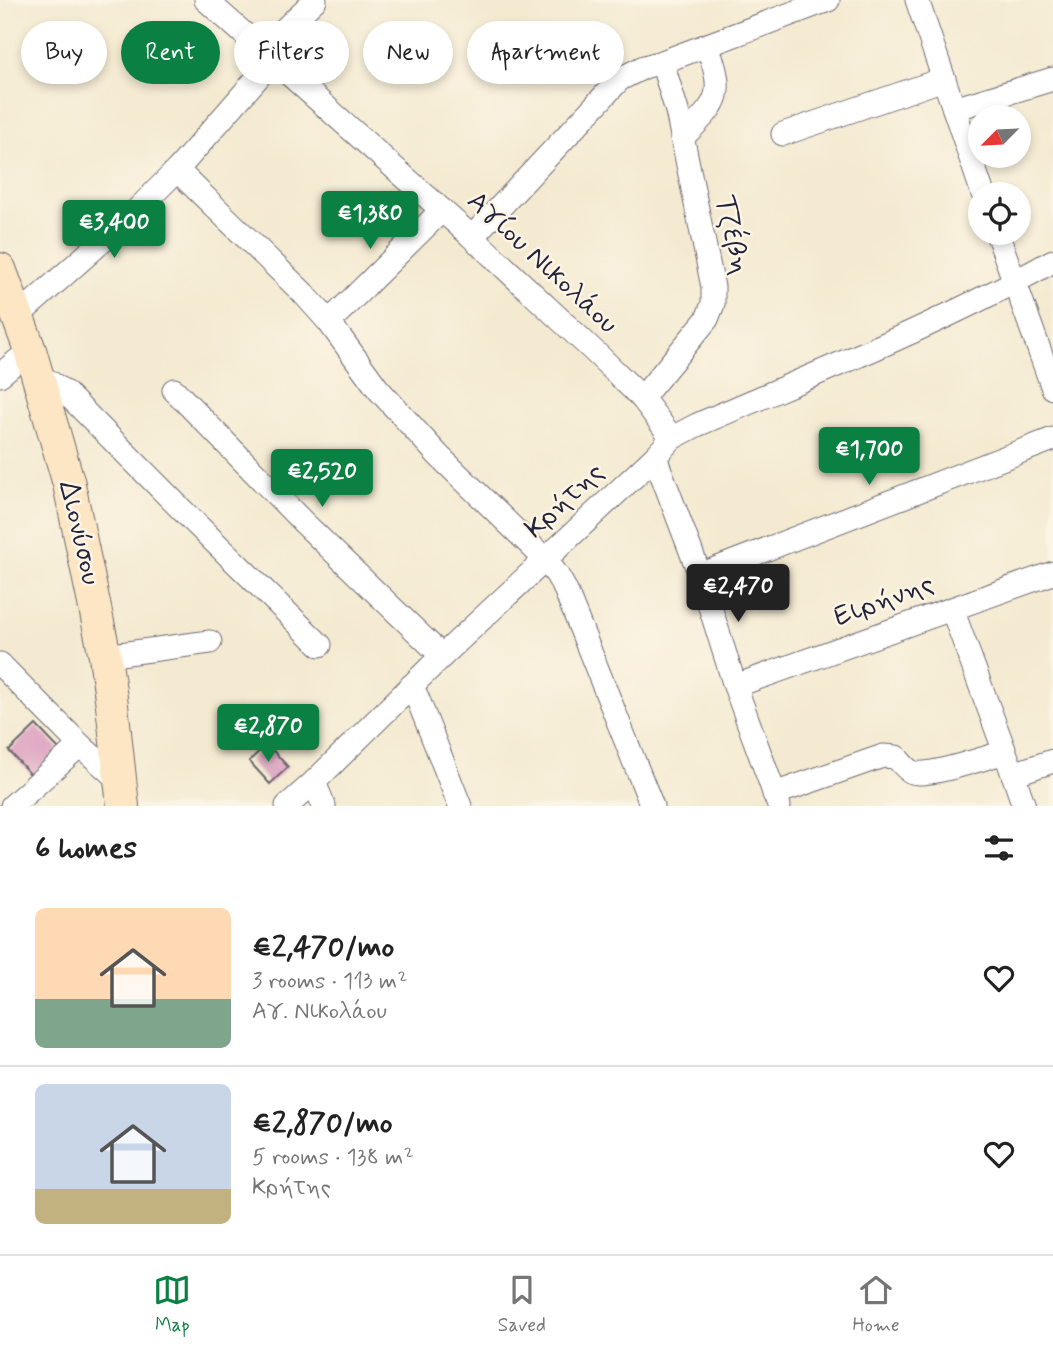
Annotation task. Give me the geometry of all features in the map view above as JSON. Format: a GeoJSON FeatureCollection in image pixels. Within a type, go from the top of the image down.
{"type":"FeatureCollection","features":[{"type":"Feature","properties":{"kind":"main road","name":"Διονύσου"},"geometry":{"type":"LineString","coordinates":[[0,269],[34,362],[69,484],[105,656],[122,794]]}},
{"type":"Feature","properties":{"kind":"street","name":"Αγίου Νικολάου"},"geometry":{"type":"LineString","coordinates":[[206,0],[234,24]]}},
{"type":"Feature","properties":{"kind":"street"},"geometry":{"type":"LineString","coordinates":[[297,21],[315,0]]}},
{"type":"Feature","properties":{"kind":"street"},"geometry":{"type":"LineString","coordinates":[[472,237],[620,79],[644,67],[828,0]]}},
{"type":"Feature","properties":{"kind":"street"},"geometry":{"type":"LineString","coordinates":[[917,0],[980,182]]}},
{"type":"Feature","properties":{"kind":"street"},"geometry":{"type":"LineString","coordinates":[[682,138],[710,109],[718,93],[717,75],[707,45]]}},
{"type":"Feature","properties":{"kind":"street","name":"Τζέβη"},"geometry":{"type":"LineString","coordinates":[[642,398],[707,319],[713,304],[713,288],[677,111],[662,62]]}},
{"type":"Feature","properties":{"kind":"street"},"geometry":{"type":"LineString","coordinates":[[783,134],[944,79]]}},
{"type":"Feature","properties":{"kind":"street"},"geometry":{"type":"LineString","coordinates":[[954,109],[1053,79]]}},
{"type":"Feature","properties":{"kind":"street"},"geometry":{"type":"LineString","coordinates":[[18,316],[136,211],[177,170],[246,84]]}},
{"type":"Feature","properties":{"kind":"street","name":"Αγίου Νικολάου"},"geometry":{"type":"LineString","coordinates":[[301,84],[472,237],[642,398],[672,438]]}},
{"type":"Feature","properties":{"kind":"street"},"geometry":{"type":"LineString","coordinates":[[177,170],[250,240],[329,322],[378,389],[438,456],[545,560],[557,575],[652,806]]}},
{"type":"Feature","properties":{"kind":"street"},"geometry":{"type":"LineString","coordinates":[[329,322],[442,210]]}},
{"type":"Feature","properties":{"kind":"street"},"geometry":{"type":"LineString","coordinates":[[1001,245],[1053,388]]}},
{"type":"Feature","properties":{"kind":"street","name":"Κρήτης"},"geometry":{"type":"LineString","coordinates":[[287,806],[672,438],[926,326],[1053,261]]}},
{"type":"Feature","properties":{"kind":"street"},"geometry":{"type":"LineString","coordinates":[[0,374],[34,362],[320,645]]}},
{"type":"Feature","properties":{"kind":"street"},"geometry":{"type":"LineString","coordinates":[[174,390],[303,522],[442,656]]}},
{"type":"Feature","properties":{"kind":"street"},"geometry":{"type":"LineString","coordinates":[[700,575],[1053,439]]}},
{"type":"Feature","properties":{"kind":"street"},"geometry":{"type":"LineString","coordinates":[[655,457],[700,575],[735,686],[776,800],[883,756],[896,757],[905,768],[920,774],[1009,763],[1053,761]]}},
{"type":"Feature","properties":{"kind":"street","name":"Ειρήνης"},"geometry":{"type":"LineString","coordinates":[[735,686],[1053,573]]}},
{"type":"Feature","properties":{"kind":"street"},"geometry":{"type":"LineString","coordinates":[[953,609],[1024,806]]}},
{"type":"Feature","properties":{"kind":"street"},"geometry":{"type":"LineString","coordinates":[[105,656],[210,642]]}},
{"type":"Feature","properties":{"kind":"street"},"geometry":{"type":"LineString","coordinates":[[0,664],[80,745],[122,794]]}},
{"type":"Feature","properties":{"kind":"street"},"geometry":{"type":"LineString","coordinates":[[411,686],[460,806]]}},
{"type":"Feature","properties":{"kind":"street"},"geometry":{"type":"LineString","coordinates":[[12,806],[80,745]]}},
{"type":"Feature","properties":{"kind":"street"},"geometry":{"type":"LineString","coordinates":[[314,782],[324,806]]}},
{"type":"Feature","properties":{"kind":"building"},"geometry":{"type":"Polygon","coordinates":[[[36,725],[59,749],[32,776],[9,751],[36,725]]]}},
{"type":"Feature","properties":{"kind":"building"},"geometry":{"type":"Polygon","coordinates":[[[267,744],[288,767],[270,784],[249,761],[267,744]]]}}]}
